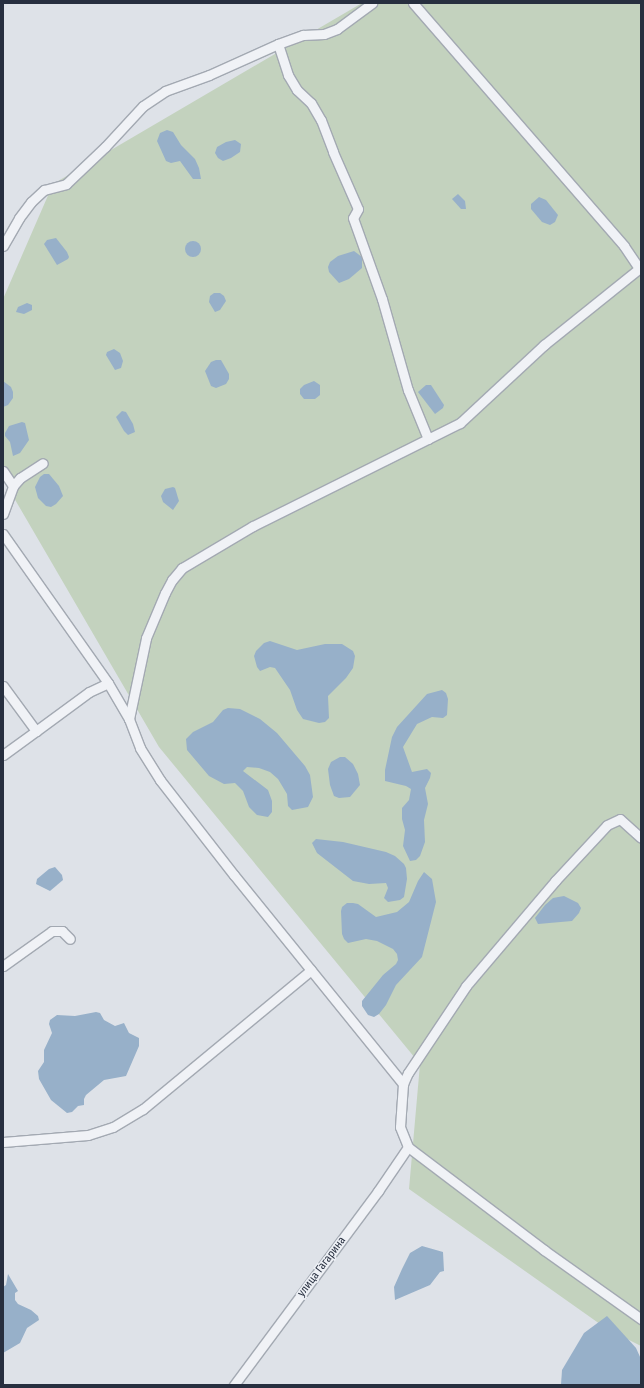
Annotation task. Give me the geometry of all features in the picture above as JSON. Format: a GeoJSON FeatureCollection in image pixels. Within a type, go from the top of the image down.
{"type":"FeatureCollection","features":[{"type":"Feature","properties":{"kind":"street"},"geometry":{"type":"LineString","coordinates":[[3,246],[19,218],[31,202],[44,190],[66,184],[105,147],[143,106],[165,91],[209,75],[278,44],[303,35],[324,34],[337,28],[372,3]]}},
{"type":"Feature","properties":{"kind":"street"},"geometry":{"type":"LineString","coordinates":[[129,719],[146,638],[165,593],[172,580],[182,568],[253,526],[460,423],[544,345],[640,268],[616,236],[413,3]]}},
{"type":"Feature","properties":{"kind":"street"},"geometry":{"type":"LineString","coordinates":[[278,44],[288,75],[297,90],[311,103],[321,120],[332,152],[358,208],[353,218],[382,299],[408,390],[428,439]]}},
{"type":"Feature","properties":{"kind":"street"},"geometry":{"type":"LineString","coordinates":[[3,514],[13,486],[20,478],[43,463]]}},
{"type":"Feature","properties":{"kind":"street"},"geometry":{"type":"LineString","coordinates":[[3,471],[13,486]]}},
{"type":"Feature","properties":{"kind":"street"},"geometry":{"type":"LineString","coordinates":[[3,534],[108,683],[129,719],[140,748],[160,780],[234,875],[403,1084]]}},
{"type":"Feature","properties":{"kind":"street"},"geometry":{"type":"LineString","coordinates":[[3,755],[89,692],[108,683]]}},
{"type":"Feature","properties":{"kind":"street"},"geometry":{"type":"LineString","coordinates":[[3,686],[36,731]]}},
{"type":"Feature","properties":{"kind":"street"},"geometry":{"type":"LineString","coordinates":[[641,838],[620,819],[607,825],[555,881],[466,986],[408,1073],[403,1084],[400,1127],[408,1147],[544,1250],[641,1319]]}},
{"type":"Feature","properties":{"kind":"street"},"geometry":{"type":"LineString","coordinates":[[3,966],[52,931],[62,931],[70,939]]}},
{"type":"Feature","properties":{"kind":"street"},"geometry":{"type":"LineString","coordinates":[[3,1142],[88,1135],[113,1126],[143,1109],[312,970]]}},
{"type":"Feature","properties":{"kind":"street","name":"улица Гагарина"},"geometry":{"type":"LineString","coordinates":[[234,1385],[378,1191],[408,1147]]}},
{"type":"Feature","properties":{"kind":"green space"},"geometry":{"type":"Polygon","coordinates":[[[362,3],[641,3],[641,1346],[607,1329],[409,1189],[420,1064],[159,747],[3,479],[3,299],[53,184],[362,3]]]}},
{"type":"Feature","properties":{"kind":"water"},"geometry":{"type":"Polygon","coordinates":[[[167,130],[173,132],[181,145],[195,159],[199,168],[201,179],[193,179],[180,161],[171,163],[166,161],[157,141],[160,133],[167,130]]]}},
{"type":"Feature","properties":{"kind":"water"},"geometry":{"type":"Polygon","coordinates":[[[235,140],[241,144],[240,152],[223,161],[218,158],[215,153],[217,147],[226,142],[235,140]]]}},
{"type":"Feature","properties":{"kind":"water"},"geometry":{"type":"Polygon","coordinates":[[[458,194],[465,201],[466,209],[461,209],[452,199],[458,194]]]}},
{"type":"Feature","properties":{"kind":"water"},"geometry":{"type":"Polygon","coordinates":[[[539,197],[546,200],[558,215],[555,222],[550,225],[542,222],[531,209],[531,204],[539,197]]]}},
{"type":"Feature","properties":{"kind":"water"},"geometry":{"type":"Polygon","coordinates":[[[56,238],[69,257],[57,265],[44,244],[47,240],[56,238]]]}},
{"type":"Feature","properties":{"kind":"water"},"geometry":{"type":"Polygon","coordinates":[[[193,241],[199,243],[201,249],[199,255],[193,257],[187,255],[185,249],[187,243],[193,241]]]}},
{"type":"Feature","properties":{"kind":"water"},"geometry":{"type":"Polygon","coordinates":[[[354,251],[362,257],[362,268],[349,279],[339,283],[329,272],[328,267],[330,262],[338,256],[354,251]]]}},
{"type":"Feature","properties":{"kind":"water"},"geometry":{"type":"Polygon","coordinates":[[[214,293],[220,293],[224,296],[226,301],[220,310],[215,312],[209,302],[210,296],[214,293]]]}},
{"type":"Feature","properties":{"kind":"water"},"geometry":{"type":"Polygon","coordinates":[[[27,303],[32,305],[32,310],[24,314],[16,312],[18,307],[27,303]]]}},
{"type":"Feature","properties":{"kind":"water"},"geometry":{"type":"Polygon","coordinates":[[[114,349],[120,353],[123,361],[121,368],[115,370],[106,355],[107,352],[114,349]]]}},
{"type":"Feature","properties":{"kind":"water"},"geometry":{"type":"Polygon","coordinates":[[[221,360],[229,374],[229,379],[226,384],[216,388],[211,386],[205,371],[211,362],[221,360]]]}},
{"type":"Feature","properties":{"kind":"water"},"geometry":{"type":"Polygon","coordinates":[[[3,381],[11,387],[13,398],[8,405],[3,407],[3,381]]]}},
{"type":"Feature","properties":{"kind":"water"},"geometry":{"type":"Polygon","coordinates":[[[314,381],[320,385],[320,395],[315,399],[304,399],[300,394],[300,389],[304,385],[314,381]]]}},
{"type":"Feature","properties":{"kind":"water"},"geometry":{"type":"Polygon","coordinates":[[[426,385],[431,385],[444,405],[443,408],[435,414],[418,392],[426,385]]]}},
{"type":"Feature","properties":{"kind":"water"},"geometry":{"type":"Polygon","coordinates":[[[122,411],[126,412],[133,424],[135,432],[128,435],[116,417],[122,411]]]}},
{"type":"Feature","properties":{"kind":"water"},"geometry":{"type":"Polygon","coordinates":[[[22,422],[25,423],[29,440],[20,453],[13,456],[10,442],[5,436],[5,433],[9,426],[22,422]]]}},
{"type":"Feature","properties":{"kind":"water"},"geometry":{"type":"Polygon","coordinates":[[[44,474],[49,474],[59,486],[63,496],[51,507],[46,506],[38,498],[35,487],[40,477],[44,474]]]}},
{"type":"Feature","properties":{"kind":"water"},"geometry":{"type":"Polygon","coordinates":[[[175,488],[179,501],[173,510],[163,502],[161,496],[165,489],[175,488]]]}},
{"type":"Feature","properties":{"kind":"water"},"geometry":{"type":"Polygon","coordinates":[[[270,641],[297,650],[325,644],[342,644],[353,651],[355,656],[353,668],[346,678],[328,696],[329,718],[325,722],[319,723],[303,719],[297,710],[290,690],[275,668],[270,667],[260,671],[257,667],[254,656],[256,651],[264,643],[270,641]]]}},
{"type":"Feature","properties":{"kind":"water"},"geometry":{"type":"Polygon","coordinates":[[[442,690],[446,693],[448,699],[447,715],[443,718],[432,717],[417,724],[403,747],[412,772],[427,769],[431,773],[425,788],[428,804],[424,820],[425,842],[420,856],[416,860],[410,861],[403,846],[405,830],[402,819],[402,808],[409,800],[411,789],[406,786],[385,781],[385,770],[392,737],[397,727],[427,694],[442,690]]]}},
{"type":"Feature","properties":{"kind":"water"},"geometry":{"type":"Polygon","coordinates":[[[228,708],[240,709],[260,719],[277,733],[305,766],[310,775],[313,797],[308,807],[292,810],[288,806],[287,794],[278,779],[270,772],[259,768],[247,767],[243,771],[268,790],[272,801],[272,812],[268,817],[257,815],[249,807],[243,791],[235,783],[224,784],[209,776],[187,750],[186,739],[193,732],[213,722],[223,710],[228,708]]]}},
{"type":"Feature","properties":{"kind":"water"},"geometry":{"type":"Polygon","coordinates":[[[340,757],[345,757],[353,764],[358,774],[360,785],[350,797],[339,798],[334,796],[330,785],[328,769],[331,762],[340,757]]]}},
{"type":"Feature","properties":{"kind":"water"},"geometry":{"type":"Polygon","coordinates":[[[316,839],[343,842],[386,852],[395,856],[404,864],[406,868],[407,879],[404,897],[400,900],[388,902],[384,898],[388,888],[386,883],[369,884],[353,881],[317,853],[312,843],[316,839]]]}},
{"type":"Feature","properties":{"kind":"water"},"geometry":{"type":"Polygon","coordinates":[[[55,867],[62,875],[63,880],[50,891],[36,884],[37,879],[49,869],[55,867]]]}},
{"type":"Feature","properties":{"kind":"water"},"geometry":{"type":"Polygon","coordinates":[[[424,872],[432,879],[436,902],[422,957],[396,985],[386,1005],[379,1014],[374,1017],[368,1015],[362,1006],[362,1001],[383,975],[396,964],[398,960],[397,954],[393,949],[377,941],[366,939],[348,943],[342,934],[342,907],[347,903],[358,904],[376,917],[397,912],[409,902],[418,881],[424,872]]]}},
{"type":"Feature","properties":{"kind":"water"},"geometry":{"type":"Polygon","coordinates":[[[564,896],[578,903],[581,908],[579,913],[572,921],[538,924],[535,918],[545,905],[553,898],[564,896]]]}},
{"type":"Feature","properties":{"kind":"water"},"geometry":{"type":"Polygon","coordinates":[[[96,1012],[100,1013],[104,1020],[115,1026],[124,1023],[129,1033],[139,1038],[139,1046],[126,1076],[104,1080],[86,1095],[84,1105],[78,1106],[72,1112],[67,1113],[51,1100],[39,1079],[38,1071],[44,1062],[44,1050],[52,1033],[49,1024],[50,1020],[57,1015],[75,1016],[96,1012]]]}},
{"type":"Feature","properties":{"kind":"water"},"geometry":{"type":"Polygon","coordinates":[[[422,1246],[443,1252],[444,1271],[440,1272],[430,1285],[395,1300],[394,1287],[410,1253],[422,1246]]]}},
{"type":"Feature","properties":{"kind":"water"},"geometry":{"type":"Polygon","coordinates":[[[8,1274],[18,1291],[15,1293],[15,1300],[18,1304],[31,1310],[38,1316],[39,1320],[27,1328],[20,1343],[3,1353],[3,1287],[6,1285],[8,1274]]]}},
{"type":"Feature","properties":{"kind":"water"},"geometry":{"type":"Polygon","coordinates":[[[607,1316],[636,1348],[641,1359],[641,1385],[561,1385],[562,1370],[584,1333],[607,1316]]]}}]}
